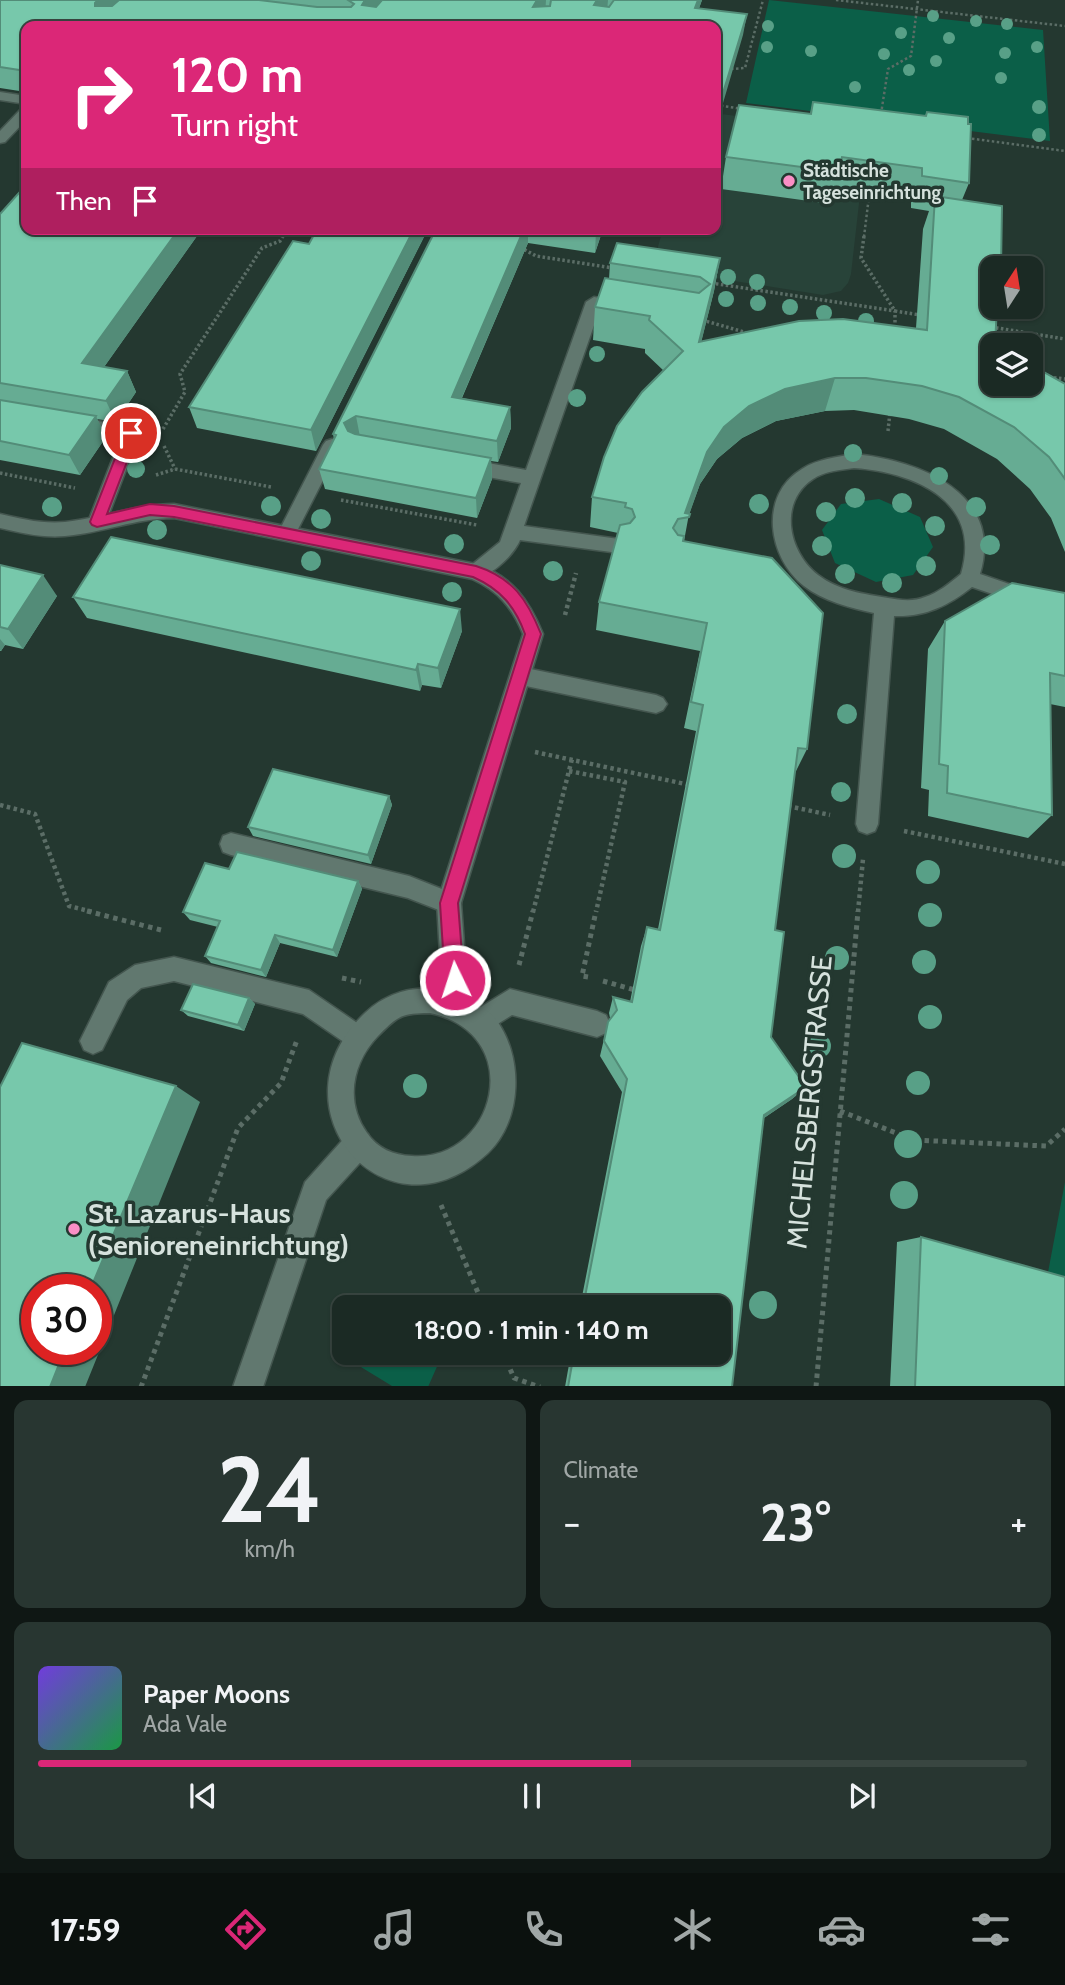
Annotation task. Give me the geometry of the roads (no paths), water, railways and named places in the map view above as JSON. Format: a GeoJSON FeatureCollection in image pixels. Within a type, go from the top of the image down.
{"type":"FeatureCollection","features":[{"type":"Feature","properties":{"kind":"street"},"geometry":{"type":"LineString","coordinates":[[0,96],[21,99]]}},
{"type":"Feature","properties":{"kind":"street"},"geometry":{"type":"LineString","coordinates":[[0,139],[21,117]]}},
{"type":"Feature","properties":{"kind":"street"},"geometry":{"type":"LineString","coordinates":[[476,572],[508,546],[594,302],[694,318]]}},
{"type":"Feature","properties":{"kind":"street"},"geometry":{"type":"LineString","coordinates":[[52,419],[131,433],[97,522]]}},
{"type":"Feature","properties":{"kind":"street"},"geometry":{"type":"LineString","coordinates":[[287,533],[338,432]]}},
{"type":"Feature","properties":{"kind":"street"},"geometry":{"type":"LineString","coordinates":[[784,575],[810,579],[860,603],[918,607],[940,599],[969,578],[976,548],[973,531],[962,509],[942,488],[915,472],[886,464],[854,461],[825,466],[804,476],[783,501],[779,519],[783,542],[810,579]]}},
{"type":"Feature","properties":{"kind":"street"},"geometry":{"type":"LineString","coordinates":[[453,463],[533,478]]}},
{"type":"Feature","properties":{"kind":"street"},"geometry":{"type":"LineString","coordinates":[[0,521],[29,527],[65,528],[150,510],[174,511],[476,572],[509,590],[523,607],[533,634],[449,903],[457,1006]]}},
{"type":"Feature","properties":{"kind":"street"},"geometry":{"type":"LineString","coordinates":[[514,531],[619,546]]}},
{"type":"Feature","properties":{"kind":"street"},"geometry":{"type":"LineString","coordinates":[[969,578],[1065,611]]}},
{"type":"Feature","properties":{"kind":"street"},"geometry":{"type":"LineString","coordinates":[[867,824],[885,606]]}},
{"type":"Feature","properties":{"kind":"street"},"geometry":{"type":"LineString","coordinates":[[521,676],[656,704]]}},
{"type":"Feature","properties":{"kind":"street"},"geometry":{"type":"LineString","coordinates":[[231,844],[409,887],[449,903]]}},
{"type":"Feature","properties":{"kind":"street"},"geometry":{"type":"LineString","coordinates":[[93,1041],[118,991],[135,976],[174,969],[309,1003],[357,1038]]}},
{"type":"Feature","properties":{"kind":"street"},"geometry":{"type":"LineString","coordinates":[[430,1000],[457,1006],[480,1022],[497,1045],[505,1072],[502,1102],[489,1133],[468,1157],[441,1170],[411,1173],[380,1164],[358,1144],[344,1119],[340,1088],[346,1059],[357,1038],[377,1019],[402,1003],[430,1000]]}},
{"type":"Feature","properties":{"kind":"street"},"geometry":{"type":"LineString","coordinates":[[480,1022],[510,1002],[597,1024]]}},
{"type":"Feature","properties":{"kind":"street"},"geometry":{"type":"LineString","coordinates":[[248,1386],[315,1192],[358,1144]]}},
{"type":"Feature","properties":{"kind":"place","name":"Städtische Tageseinrichtung"},"geometry":{"type":"Point","coordinates":[789,181]}},
{"type":"Feature","properties":{"kind":"place","name":"St. Lazarus-Haus (Senioreneinrichtung)"},"geometry":{"type":"Point","coordinates":[74,1229]}}]}
